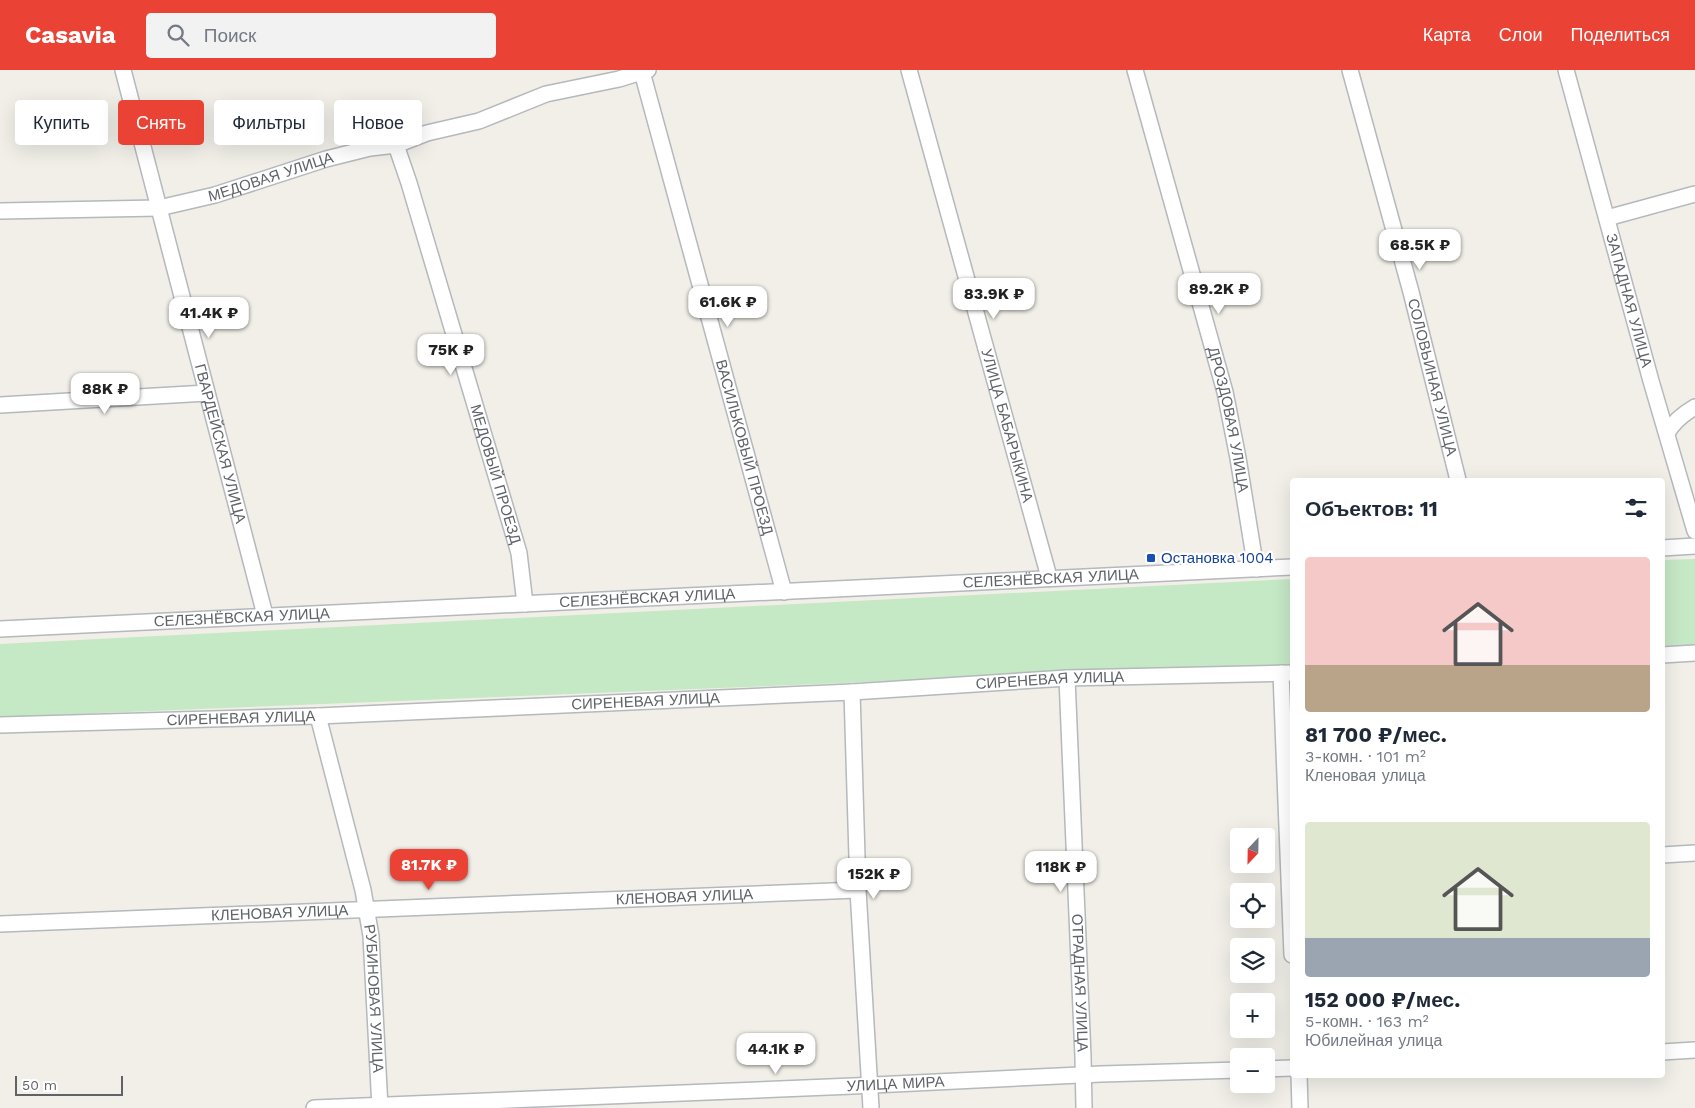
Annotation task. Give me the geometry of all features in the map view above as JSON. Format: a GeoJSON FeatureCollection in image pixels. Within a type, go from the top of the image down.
{"type":"FeatureCollection","features":[{"type":"Feature","properties":{"kind":"street","name":"ГВАРДЕЙСКАЯ УЛИЦА"},"geometry":{"type":"LineString","coordinates":[[122,70],[265,615]]}},
{"type":"Feature","properties":{"kind":"street","name":"УЛИЦА БАБАРЫКИНА"},"geometry":{"type":"LineString","coordinates":[[909,70],[1049,578]]}},
{"type":"Feature","properties":{"kind":"street","name":"ДРОЗДОВАЯ УЛИЦА"},"geometry":{"type":"LineString","coordinates":[[1135,70],[1225,392],[1253,540],[1256,569]]}},
{"type":"Feature","properties":{"kind":"street","name":"СОЛОВЬИНАЯ УЛИЦА"},"geometry":{"type":"LineString","coordinates":[[1350,70],[1413,302],[1457,478]]}},
{"type":"Feature","properties":{"kind":"street","name":"ЗАПАДНАЯ УЛИЦА"},"geometry":{"type":"LineString","coordinates":[[1566,70],[1695,531]]}},
{"type":"Feature","properties":{"kind":"street","name":"МЕДОВАЯ УЛИЦА"},"geometry":{"type":"LineString","coordinates":[[422,134],[479,121],[546,94],[619,79],[645,71]]}},
{"type":"Feature","properties":{"kind":"street","name":"ВАСИЛЬКОВЫЙ ПРОЕЗД"},"geometry":{"type":"LineString","coordinates":[[645,71],[784,592]]}},
{"type":"Feature","properties":{"kind":"street","name":"МЕДОВАЯ УЛИЦА"},"geometry":{"type":"LineString","coordinates":[[0,211],[159,208],[214,194],[326,159],[370,148],[396,145]]}},
{"type":"Feature","properties":{"kind":"street","name":"МЕДОВЫЙ ПРОЕЗД"},"geometry":{"type":"LineString","coordinates":[[396,145],[409,183],[518,553],[525,604]]}},
{"type":"Feature","properties":{"kind":"street"},"geometry":{"type":"LineString","coordinates":[[1607,218],[1695,194]]}},
{"type":"Feature","properties":{"kind":"street"},"geometry":{"type":"LineString","coordinates":[[0,405],[207,393]]}},
{"type":"Feature","properties":{"kind":"street"},"geometry":{"type":"LineString","coordinates":[[1667,433],[1684,413],[1695,407]]}},
{"type":"Feature","properties":{"kind":"street"},"geometry":{"type":"LineString","coordinates":[[1665,548],[1695,546]]}},
{"type":"Feature","properties":{"kind":"street","name":"СЕЛЕЗНЁВСКАЯ УЛИЦА"},"geometry":{"type":"LineString","coordinates":[[0,629],[1290,567]]}},
{"type":"Feature","properties":{"kind":"street"},"geometry":{"type":"LineString","coordinates":[[1665,655],[1695,653]]}},
{"type":"Feature","properties":{"kind":"street"},"geometry":{"type":"LineString","coordinates":[[1287,673],[1290,821]]}},
{"type":"Feature","properties":{"kind":"street","name":"СИРЕНЕВАЯ УЛИЦА"},"geometry":{"type":"LineString","coordinates":[[0,725],[318,716],[852,692],[1066,678],[1287,673]]}},
{"type":"Feature","properties":{"kind":"street","name":"ОТРАДНАЯ УЛИЦА"},"geometry":{"type":"LineString","coordinates":[[1066,678],[1084,1108]]}},
{"type":"Feature","properties":{"kind":"street"},"geometry":{"type":"LineString","coordinates":[[852,692],[858,890],[871,1108]]}},
{"type":"Feature","properties":{"kind":"street","name":"РУБИНОВАЯ УЛИЦА"},"geometry":{"type":"LineString","coordinates":[[318,716],[367,908],[372,936],[380,1107]]}},
{"type":"Feature","properties":{"kind":"street"},"geometry":{"type":"LineString","coordinates":[[1665,854],[1695,853]]}},
{"type":"Feature","properties":{"kind":"street","name":"КЛЕНОВАЯ УЛИЦА"},"geometry":{"type":"LineString","coordinates":[[0,924],[858,890]]}},
{"type":"Feature","properties":{"kind":"street"},"geometry":{"type":"LineString","coordinates":[[1665,1052],[1695,1050]]}},
{"type":"Feature","properties":{"kind":"street"},"geometry":{"type":"LineString","coordinates":[[1275,1069],[1290,1068]]}},
{"type":"Feature","properties":{"kind":"street","name":"УЛИЦА МИРА"},"geometry":{"type":"LineString","coordinates":[[314,1108],[380,1107],[1083,1075],[1230,1070]]}},
{"type":"Feature","properties":{"kind":"street"},"geometry":{"type":"LineString","coordinates":[[1299,1078],[1300,1108]]}},
{"type":"Feature","properties":{"kind":"green space"},"geometry":{"type":"Polygon","coordinates":[[[1695,559],[1695,648],[1665,649],[1665,560],[1695,559]]]}},
{"type":"Feature","properties":{"kind":"green space"},"geometry":{"type":"Polygon","coordinates":[[[1290,579],[1290,665],[0,717],[0,644],[1290,579]]]}},
{"type":"Feature","properties":{"kind":"place","name":"Остановка 1004"},"geometry":{"type":"Point","coordinates":[1151,558]}}]}
